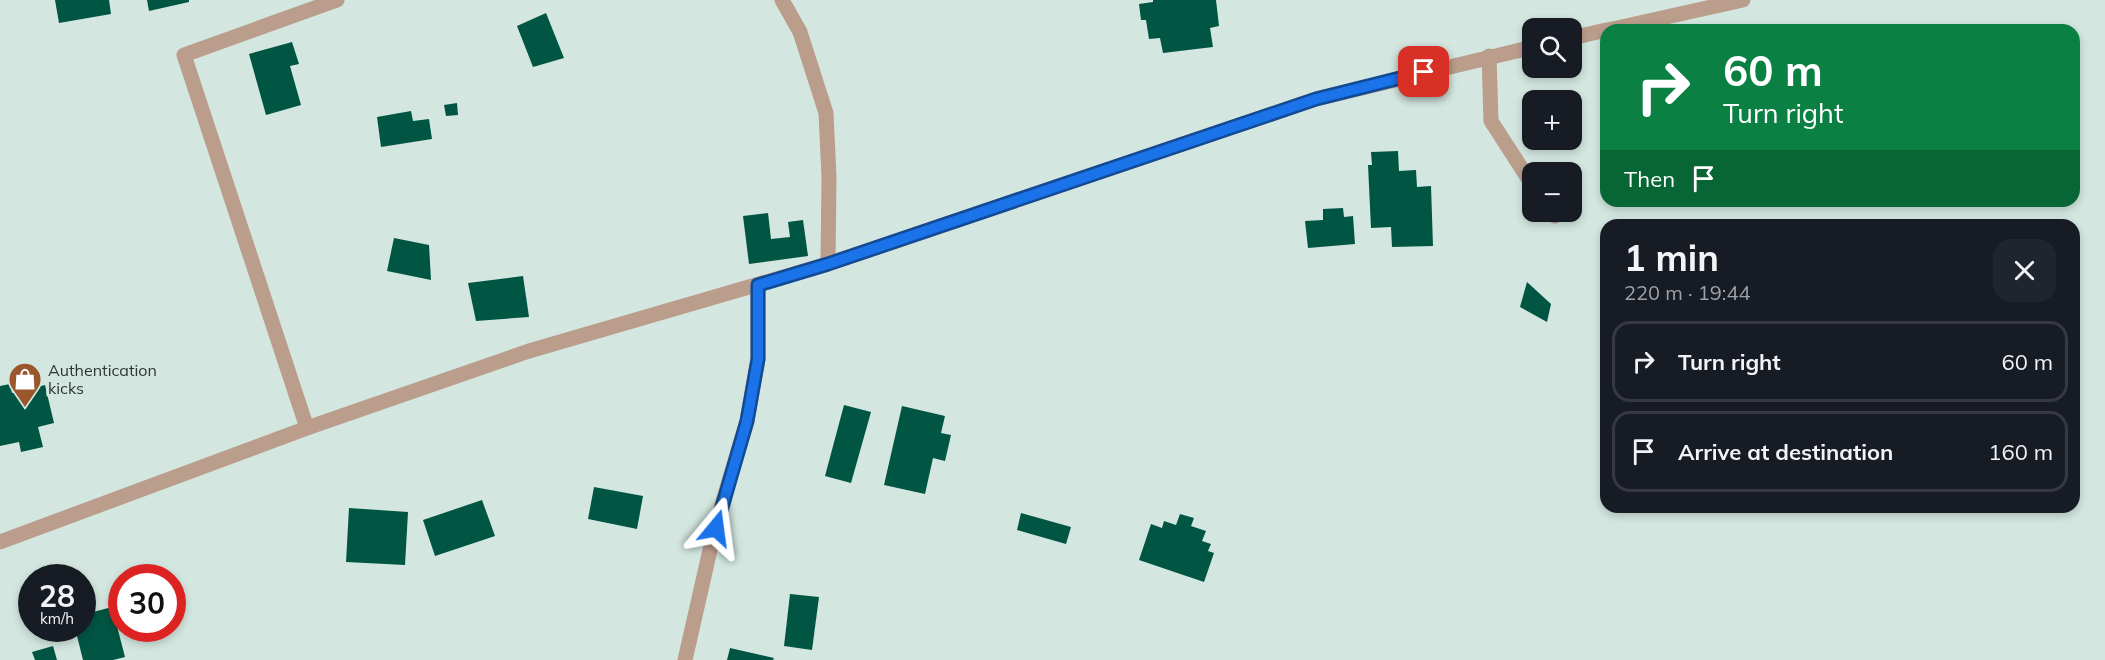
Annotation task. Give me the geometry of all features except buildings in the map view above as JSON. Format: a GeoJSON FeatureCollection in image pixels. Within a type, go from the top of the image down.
{"type":"FeatureCollection","features":[{"type":"Feature","properties":{"kind":"street"},"geometry":{"type":"LineString","coordinates":[[307,428],[183,55],[337,0]]}},
{"type":"Feature","properties":{"kind":"street"},"geometry":{"type":"LineString","coordinates":[[782,0],[800,32],[826,113],[829,177],[828,264]]}},
{"type":"Feature","properties":{"kind":"street"},"geometry":{"type":"LineString","coordinates":[[1634,24],[1743,0]]}},
{"type":"Feature","properties":{"kind":"street"},"geometry":{"type":"LineString","coordinates":[[1582,36],[1600,32]]}},
{"type":"Feature","properties":{"kind":"street"},"geometry":{"type":"LineString","coordinates":[[0,542],[307,428],[529,351],[828,264],[1316,99],[1522,49]]}},
{"type":"Feature","properties":{"kind":"street"},"geometry":{"type":"LineString","coordinates":[[1489,56],[1491,121],[1522,169]]}},
{"type":"Feature","properties":{"kind":"street"},"geometry":{"type":"LineString","coordinates":[[685,660],[716,528],[747,421],[758,359],[758,285]]}},
{"type":"Feature","properties":{"kind":"place","name":"Authentication kicks"},"geometry":{"type":"Point","coordinates":[25,408]}},
{"type":"Feature","properties":{"kind":"route"},"geometry":{"type":"LineString","coordinates":[[716,528],[747,421],[758,359],[758,285],[828,264],[1316,99],[1424,72]]}}]}
